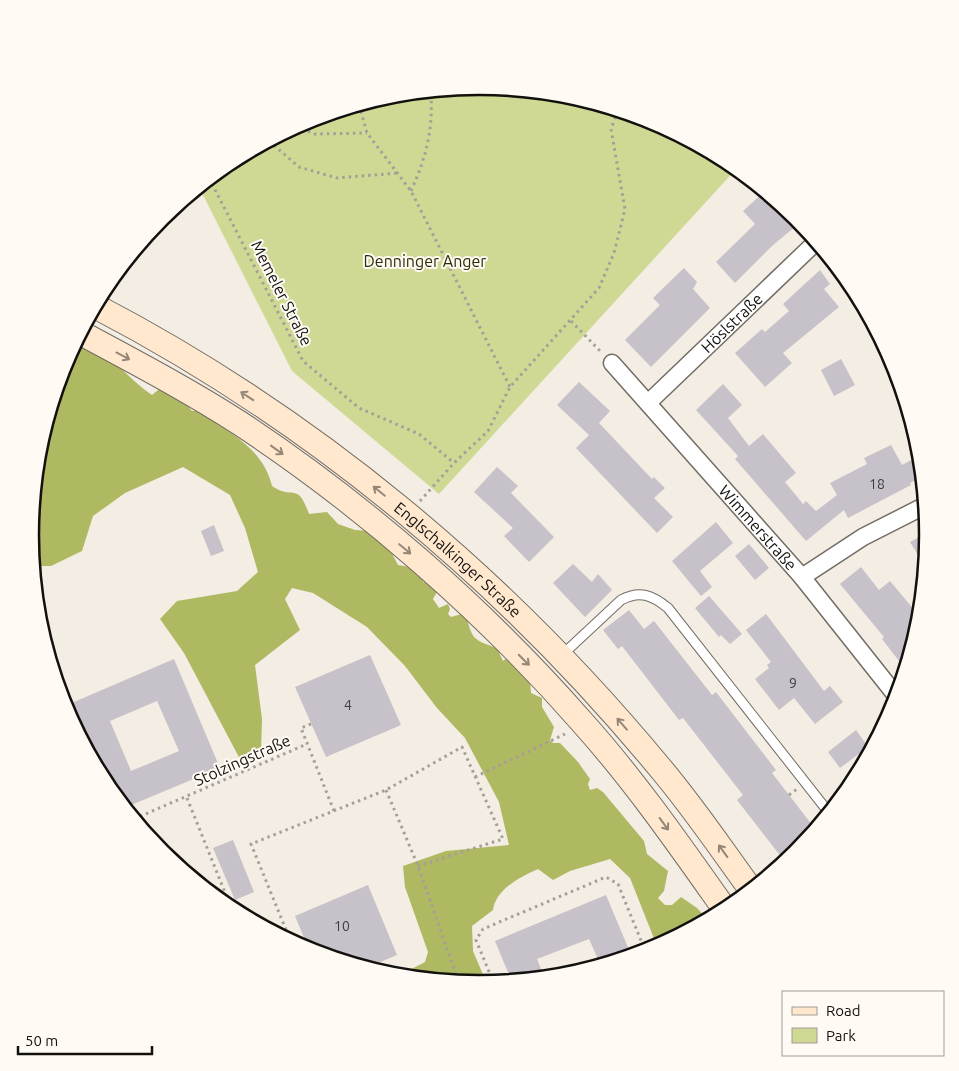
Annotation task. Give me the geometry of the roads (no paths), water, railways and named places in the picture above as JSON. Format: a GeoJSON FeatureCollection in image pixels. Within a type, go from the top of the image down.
{"type":"FeatureCollection","features":[{"type":"Feature","properties":{"kind":"main road","name":"Englschalkinger Straße"},"geometry":{"type":"LineString","coordinates":[[102,309],[162,341],[272,411],[329,450],[458,556],[561,656],[662,770],[748,885]]}},
{"type":"Feature","properties":{"kind":"main road","name":"Englschalkinger Straße"},"geometry":{"type":"LineString","coordinates":[[87,336],[241,424],[312,475],[439,578],[546,681],[583,723],[639,789],[721,904]]}},
{"type":"Feature","properties":{"kind":"street","name":"Höslstraße"},"geometry":{"type":"LineString","coordinates":[[648,403],[812,246]]}},
{"type":"Feature","properties":{"kind":"street","name":"Wimmerstraße"},"geometry":{"type":"LineString","coordinates":[[612,363],[802,577],[892,690]]}},
{"type":"Feature","properties":{"kind":"street"},"geometry":{"type":"LineString","coordinates":[[802,577],[863,537],[919,509]]}},
{"type":"Feature","properties":{"kind":"lane"},"geometry":{"type":"LineString","coordinates":[[561,656],[621,600],[631,594],[642,593],[655,598],[668,608],[826,808]]}},
{"type":"Feature","properties":{"kind":"park label","name":"Denninger Anger"},"geometry":{"type":"Point","coordinates":[425,261]}}]}
